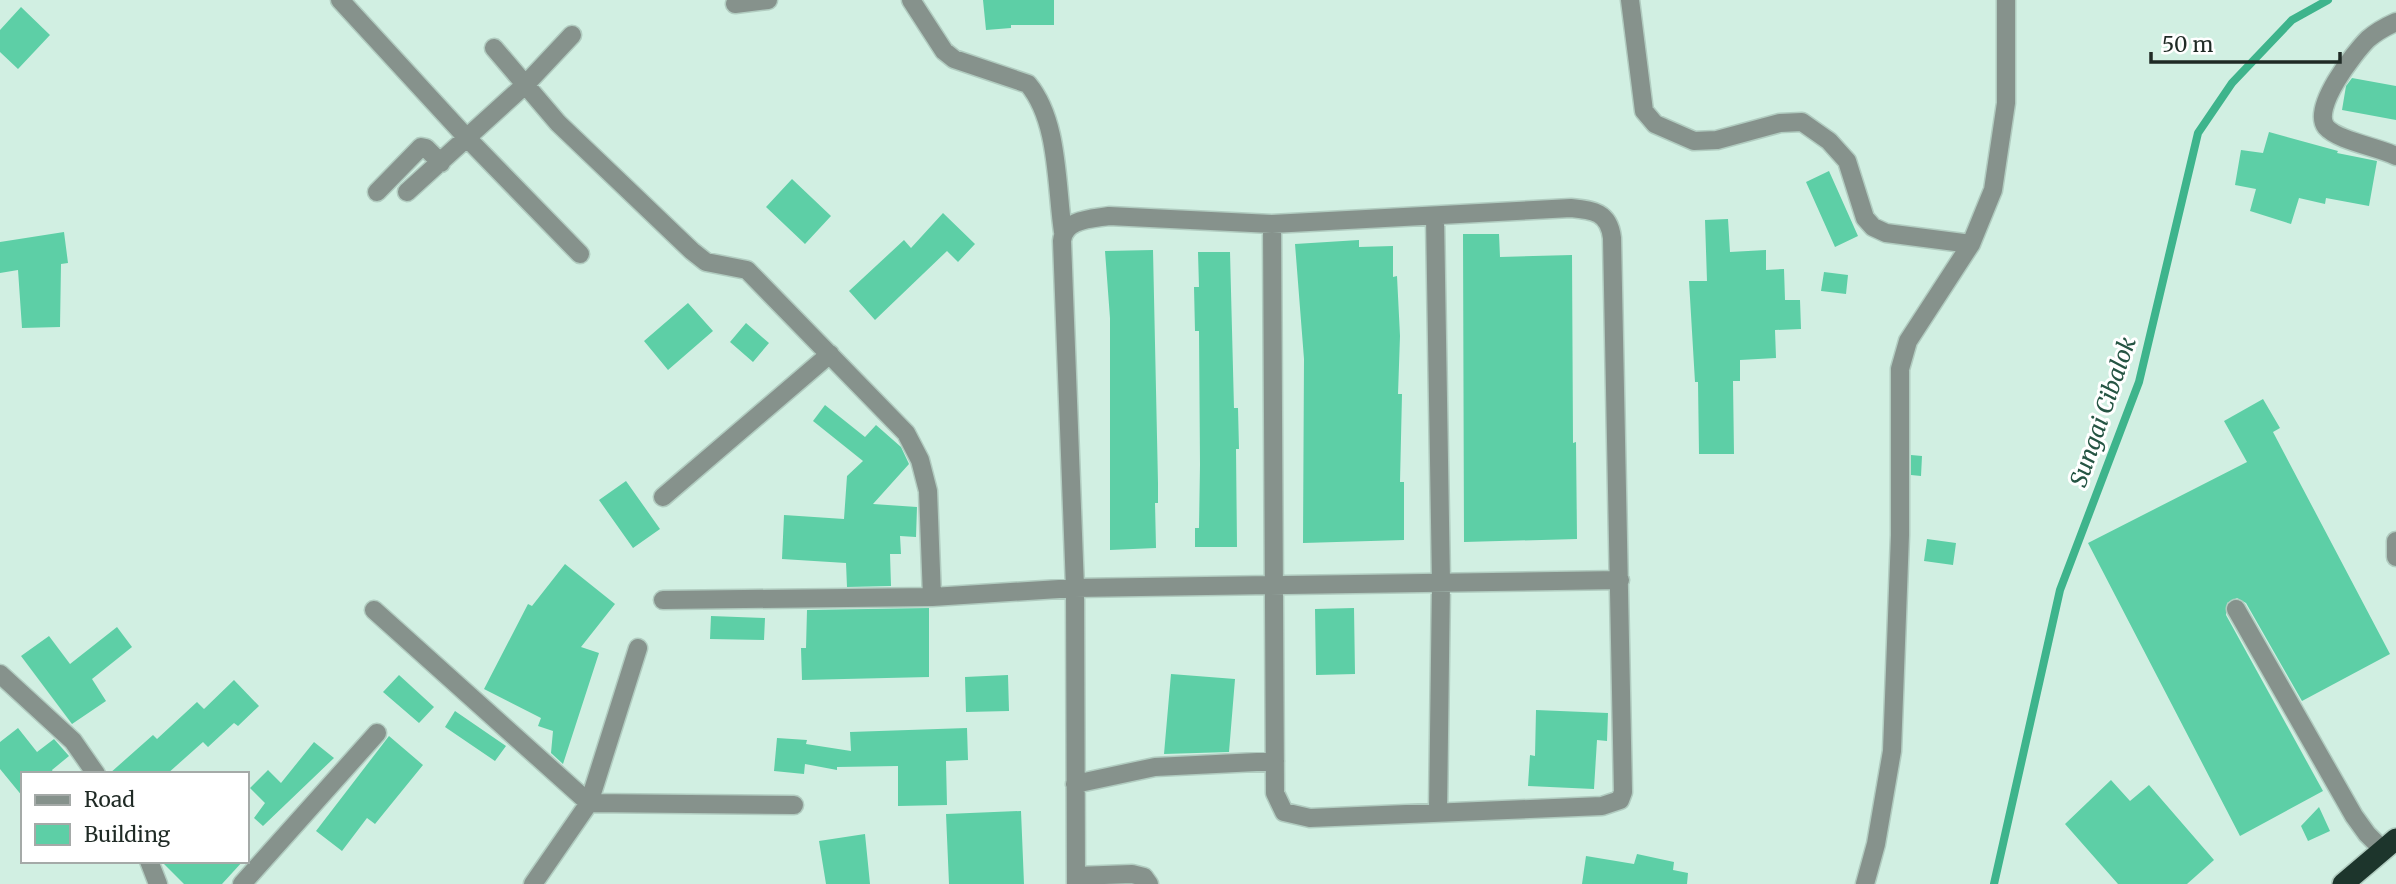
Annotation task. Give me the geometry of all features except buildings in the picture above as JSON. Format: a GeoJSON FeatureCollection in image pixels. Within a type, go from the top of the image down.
{"type":"FeatureCollection","features":[{"type":"Feature","properties":{"kind":"highway"},"geometry":{"type":"LineString","coordinates":[[2343,884],[2390,844]]}},
{"type":"Feature","properties":{"kind":"street"},"geometry":{"type":"LineString","coordinates":[[341,0],[467,138],[580,254]]}},
{"type":"Feature","properties":{"kind":"street"},"geometry":{"type":"LineString","coordinates":[[735,4],[768,0]]}},
{"type":"Feature","properties":{"kind":"street"},"geometry":{"type":"LineString","coordinates":[[911,0],[944,51],[954,59],[1028,84],[1035,92],[1047,121],[1063,232],[1076,588],[1076,880],[1132,874],[1144,877],[1149,884]]}},
{"type":"Feature","properties":{"kind":"street"},"geometry":{"type":"LineString","coordinates":[[1630,0],[1644,111],[1655,124],[1685,139],[1704,141],[1780,123],[1802,122],[1821,135],[1847,162],[1865,218],[1873,227],[1886,233],[1971,244]]}},
{"type":"Feature","properties":{"kind":"street"},"geometry":{"type":"LineString","coordinates":[[1865,884],[1876,844],[1892,751],[1900,536],[1900,369],[1908,341],[1971,244],[1985,215],[1998,160],[2008,71],[2006,0]]}},
{"type":"Feature","properties":{"kind":"street"},"geometry":{"type":"LineString","coordinates":[[2396,22],[2369,39],[2358,51],[2329,90],[2323,118],[2327,128],[2339,136],[2396,156]]}},
{"type":"Feature","properties":{"kind":"street"},"geometry":{"type":"LineString","coordinates":[[407,192],[526,85],[572,35]]}},
{"type":"Feature","properties":{"kind":"street"},"geometry":{"type":"LineString","coordinates":[[494,48],[558,123],[692,251],[706,262],[747,270],[895,418],[920,460],[931,511],[932,597]]}},
{"type":"Feature","properties":{"kind":"street"},"geometry":{"type":"LineString","coordinates":[[377,192],[421,147],[426,148],[441,163]]}},
{"type":"Feature","properties":{"kind":"street"},"geometry":{"type":"LineString","coordinates":[[1063,232],[1073,223],[1109,216],[1272,224],[1571,208],[1595,211],[1607,221],[1612,238],[1625,783],[1620,800],[1585,808],[1298,818],[1284,812],[1278,803],[1272,587],[1272,224]]}},
{"type":"Feature","properties":{"kind":"street"},"geometry":{"type":"LineString","coordinates":[[1436,217],[1441,582],[1438,812]]}},
{"type":"Feature","properties":{"kind":"street"},"geometry":{"type":"LineString","coordinates":[[663,497],[831,354]]}},
{"type":"Feature","properties":{"kind":"street"},"geometry":{"type":"LineString","coordinates":[[2396,541],[2396,557]]}},
{"type":"Feature","properties":{"kind":"street"},"geometry":{"type":"LineString","coordinates":[[663,600],[932,597],[1076,588],[1619,580]]}},
{"type":"Feature","properties":{"kind":"street"},"geometry":{"type":"LineString","coordinates":[[2236,609],[2354,816],[2367,834],[2390,844]]}},
{"type":"Feature","properties":{"kind":"street"},"geometry":{"type":"LineString","coordinates":[[374,611],[589,803],[794,805]]}},
{"type":"Feature","properties":{"kind":"street"},"geometry":{"type":"LineString","coordinates":[[533,884],[589,803],[638,648]]}},
{"type":"Feature","properties":{"kind":"street"},"geometry":{"type":"LineString","coordinates":[[0,675],[73,741],[95,772]]}},
{"type":"Feature","properties":{"kind":"street"},"geometry":{"type":"LineString","coordinates":[[242,884],[377,733]]}},
{"type":"Feature","properties":{"kind":"street"},"geometry":{"type":"LineString","coordinates":[[1075,784],[1154,767],[1275,761]]}},
{"type":"Feature","properties":{"kind":"street"},"geometry":{"type":"LineString","coordinates":[[150,863],[158,884]]}},
{"type":"Feature","properties":{"kind":"waterway","name":"Sungai Cibalok"},"geometry":{"type":"LineString","coordinates":[[1994,884],[2060,590],[2139,382],[2198,133],[2232,83],[2292,20],[2328,0]]}}]}
